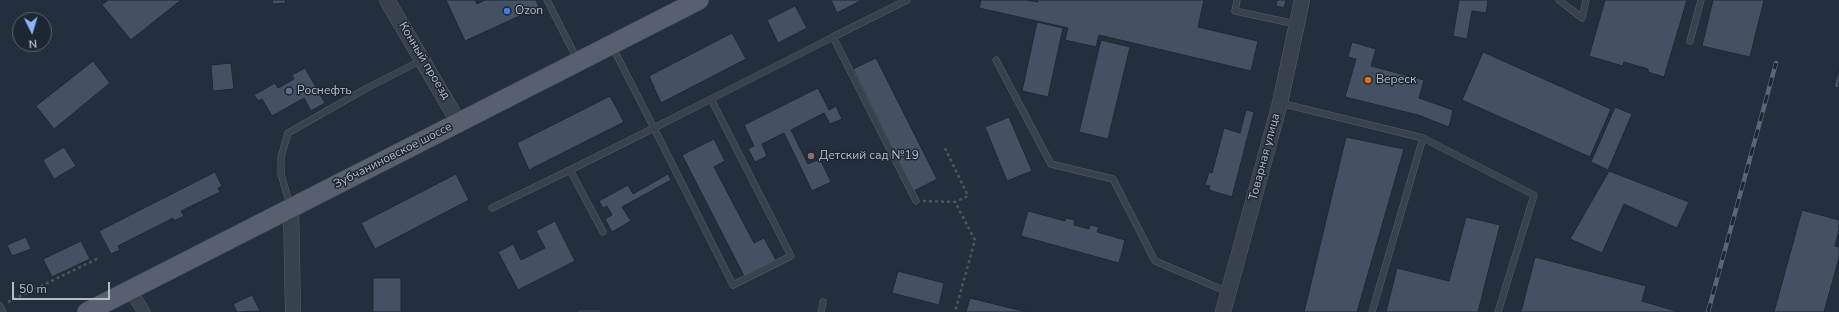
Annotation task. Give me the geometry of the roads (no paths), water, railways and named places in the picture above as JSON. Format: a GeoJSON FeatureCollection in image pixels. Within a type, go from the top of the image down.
{"type":"FeatureCollection","features":[{"type":"Feature","properties":{"kind":"main road","name":"Зубчаниновское шоссе"},"geometry":{"type":"LineString","coordinates":[[87,312],[131,291],[699,0]]}},
{"type":"Feature","properties":{"kind":"street","name":"Конный проезд"},"geometry":{"type":"LineString","coordinates":[[387,0],[459,123]]}},
{"type":"Feature","properties":{"kind":"street","name":"Товарная улица"},"geometry":{"type":"LineString","coordinates":[[1223,312],[1280,103],[1302,0]]}},
{"type":"Feature","properties":{"kind":"street"},"geometry":{"type":"LineString","coordinates":[[291,209],[293,312]]}},
{"type":"Feature","properties":{"kind":"street"},"geometry":{"type":"LineString","coordinates":[[131,291],[144,312]]}},
{"type":"Feature","properties":{"kind":"lane"},"geometry":{"type":"LineString","coordinates":[[547,0],[578,62]]}},
{"type":"Feature","properties":{"kind":"lane"},"geometry":{"type":"LineString","coordinates":[[492,208],[907,0]]}},
{"type":"Feature","properties":{"kind":"lane"},"geometry":{"type":"LineString","coordinates":[[1237,0],[1235,11],[1296,24]]}},
{"type":"Feature","properties":{"kind":"lane"},"geometry":{"type":"LineString","coordinates":[[1559,0],[1582,18],[1586,0]]}},
{"type":"Feature","properties":{"kind":"lane"},"geometry":{"type":"LineString","coordinates":[[1690,41],[1701,0]]}},
{"type":"Feature","properties":{"kind":"lane"},"geometry":{"type":"LineString","coordinates":[[833,37],[916,201]]}},
{"type":"Feature","properties":{"kind":"lane"},"geometry":{"type":"LineString","coordinates":[[612,45],[733,285],[791,256],[712,99]]}},
{"type":"Feature","properties":{"kind":"lane"},"geometry":{"type":"LineString","coordinates":[[291,209],[281,174],[281,157],[288,133],[367,88],[423,60]]}},
{"type":"Feature","properties":{"kind":"lane"},"geometry":{"type":"LineString","coordinates":[[996,60],[1051,164],[1113,179],[1155,261],[1228,292]]}},
{"type":"Feature","properties":{"kind":"lane"},"geometry":{"type":"LineString","coordinates":[[1280,103],[1423,138],[1534,195],[1498,312]]}},
{"type":"Feature","properties":{"kind":"lane"},"geometry":{"type":"LineString","coordinates":[[1372,312],[1423,138]]}},
{"type":"Feature","properties":{"kind":"lane"},"geometry":{"type":"LineString","coordinates":[[570,170],[603,232]]}},
{"type":"Feature","properties":{"kind":"lane"},"geometry":{"type":"LineString","coordinates":[[822,312],[824,302]]}},
{"type":"Feature","properties":{"kind":"lane"},"geometry":{"type":"LineString","coordinates":[[0,306],[3,312]]}},
{"type":"Feature","properties":{"kind":"railway"},"geometry":{"type":"LineString","coordinates":[[1708,312],[1776,63]]}},
{"type":"Feature","properties":{"kind":"place","name":"Ozon"},"geometry":{"type":"Point","coordinates":[507,11]}},
{"type":"Feature","properties":{"kind":"place","name":"Вереск"},"geometry":{"type":"Point","coordinates":[1368,80]}},
{"type":"Feature","properties":{"kind":"place","name":"Роснефть"},"geometry":{"type":"Point","coordinates":[289,91]}},
{"type":"Feature","properties":{"kind":"place","name":"Детский сад №19"},"geometry":{"type":"Point","coordinates":[811,156]}}]}
